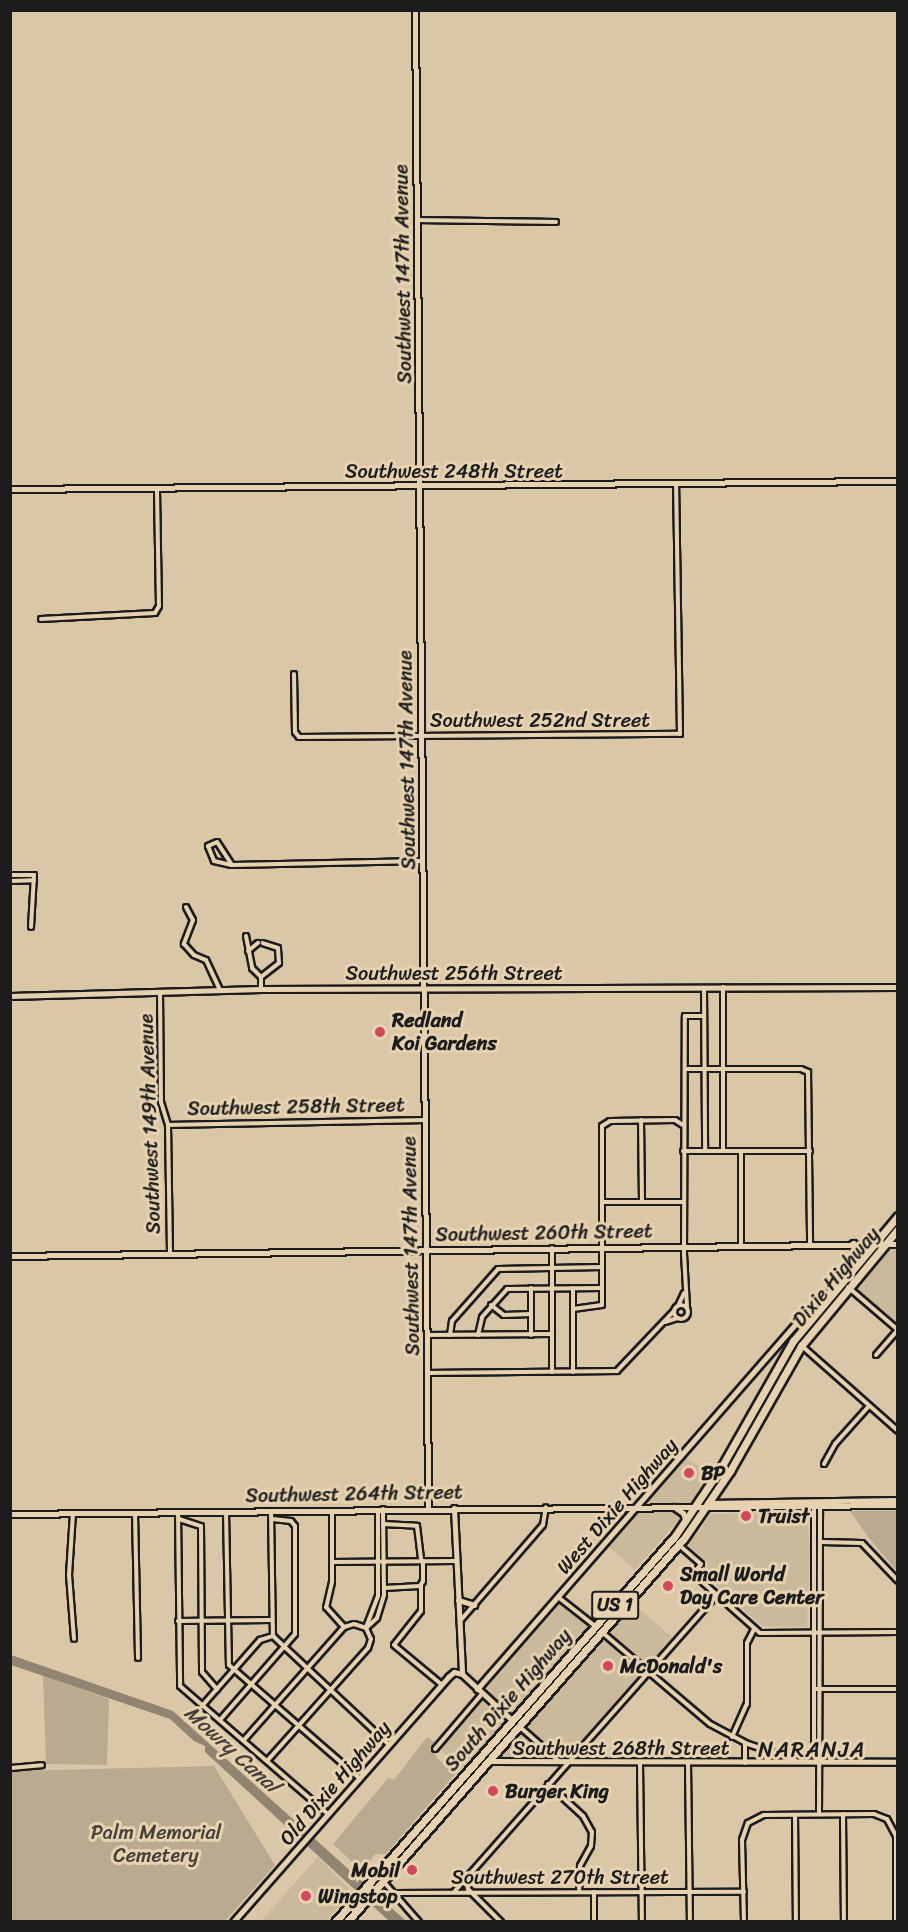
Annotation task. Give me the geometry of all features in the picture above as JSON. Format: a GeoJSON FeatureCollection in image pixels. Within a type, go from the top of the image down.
{"type":"FeatureCollection","features":[{"type":"Feature","properties":{"kind":"highway","name":"Dixie Highway"},"geometry":{"type":"LineString","coordinates":[[836,1285],[897,1216]]}},
{"type":"Feature","properties":{"kind":"highway","name":"Dixie Highway"},"geometry":{"type":"LineString","coordinates":[[801,1346],[847,1286],[897,1229]]}},
{"type":"Feature","properties":{"kind":"highway"},"geometry":{"type":"LineString","coordinates":[[853,1244],[860,1257]]}},
{"type":"Feature","properties":{"kind":"highway","name":"South Dixie Highway"},"geometry":{"type":"LineString","coordinates":[[356,1897],[633,1585],[686,1522],[793,1341],[836,1285]]}},
{"type":"Feature","properties":{"kind":"highway"},"geometry":{"type":"LineString","coordinates":[[793,1341],[801,1346]]}},
{"type":"Feature","properties":{"kind":"highway","name":"South Dixie Highway"},"geometry":{"type":"LineString","coordinates":[[347,1922],[679,1545],[709,1505],[801,1346]]}},
{"type":"Feature","properties":{"kind":"highway"},"geometry":{"type":"LineString","coordinates":[[603,1633],[633,1585]]}},
{"type":"Feature","properties":{"kind":"highway"},"geometry":{"type":"LineString","coordinates":[[570,1670],[595,1627]]}},
{"type":"Feature","properties":{"kind":"highway"},"geometry":{"type":"LineString","coordinates":[[448,1808],[450,1800],[472,1775],[472,1766],[489,1761],[513,1721]]}},
{"type":"Feature","properties":{"kind":"highway"},"geometry":{"type":"LineString","coordinates":[[393,1869],[413,1839],[413,1833]]}},
{"type":"Feature","properties":{"kind":"highway"},"geometry":{"type":"LineString","coordinates":[[341,1922],[356,1897]]}},
{"type":"Feature","properties":{"kind":"highway","name":"US 1"},"geometry":{"type":"LineString","coordinates":[[335,1922],[356,1897]]}},
{"type":"Feature","properties":{"kind":"street","name":"Southwest 147th Avenue"},"geometry":{"type":"LineString","coordinates":[[415,10],[428,1509]]}},
{"type":"Feature","properties":{"kind":"street"},"geometry":{"type":"LineString","coordinates":[[417,220],[556,222]]}},
{"type":"Feature","properties":{"kind":"street","name":"Southwest 248th Street"},"geometry":{"type":"LineString","coordinates":[[10,489],[897,480]]}},
{"type":"Feature","properties":{"kind":"street","name":"Southwest 252nd Street"},"geometry":{"type":"LineString","coordinates":[[294,674],[295,732],[299,737],[680,734],[676,484]]}},
{"type":"Feature","properties":{"kind":"street"},"geometry":{"type":"LineString","coordinates":[[41,619],[150,616],[159,606],[157,488]]}},
{"type":"Feature","properties":{"kind":"street"},"geometry":{"type":"LineString","coordinates":[[231,865],[217,842],[208,846],[214,861],[231,865],[423,861]]}},
{"type":"Feature","properties":{"kind":"street"},"geometry":{"type":"LineString","coordinates":[[10,875],[34,875],[31,927]]}},
{"type":"Feature","properties":{"kind":"street"},"geometry":{"type":"LineString","coordinates":[[10,881],[34,880]]}},
{"type":"Feature","properties":{"kind":"street"},"geometry":{"type":"LineString","coordinates":[[186,907],[193,921],[184,944],[194,955],[206,960],[220,990]]}},
{"type":"Feature","properties":{"kind":"street"},"geometry":{"type":"LineString","coordinates":[[246,936],[252,968],[261,977],[261,989]]}},
{"type":"Feature","properties":{"kind":"street"},"geometry":{"type":"LineString","coordinates":[[248,951],[261,943],[278,948],[279,963],[261,977]]}},
{"type":"Feature","properties":{"kind":"street"},"geometry":{"type":"LineString","coordinates":[[723,987],[723,1151]]}},
{"type":"Feature","properties":{"kind":"street","name":"Southwest 256th Street"},"geometry":{"type":"LineString","coordinates":[[10,996],[261,989],[897,987]]}},
{"type":"Feature","properties":{"kind":"street"},"geometry":{"type":"LineString","coordinates":[[704,988],[705,1151]]}},
{"type":"Feature","properties":{"kind":"street","name":"Southwest 149th Avenue"},"geometry":{"type":"LineString","coordinates":[[160,992],[161,1102],[168,1125],[170,1254]]}},
{"type":"Feature","properties":{"kind":"street"},"geometry":{"type":"LineString","coordinates":[[665,1322],[687,1317],[684,1293],[683,1202],[685,1016],[704,1016]]}},
{"type":"Feature","properties":{"kind":"street"},"geometry":{"type":"LineString","coordinates":[[685,1068],[806,1071],[810,1151],[810,1245]]}},
{"type":"Feature","properties":{"kind":"street","name":"Southwest 258th Street"},"geometry":{"type":"LineString","coordinates":[[168,1125],[425,1120]]}},
{"type":"Feature","properties":{"kind":"street"},"geometry":{"type":"LineString","coordinates":[[573,1309],[600,1308],[602,1126],[610,1120],[675,1120],[683,1125]]}},
{"type":"Feature","properties":{"kind":"street"},"geometry":{"type":"LineString","coordinates":[[641,1120],[642,1202]]}},
{"type":"Feature","properties":{"kind":"street"},"geometry":{"type":"LineString","coordinates":[[683,1151],[810,1151]]}},
{"type":"Feature","properties":{"kind":"street"},"geometry":{"type":"LineString","coordinates":[[741,1151],[741,1246]]}},
{"type":"Feature","properties":{"kind":"street"},"geometry":{"type":"LineString","coordinates":[[602,1202],[683,1202]]}},
{"type":"Feature","properties":{"kind":"street","name":"Southwest 260th Street"},"geometry":{"type":"LineString","coordinates":[[10,1256],[897,1244]]}},
{"type":"Feature","properties":{"kind":"street"},"geometry":{"type":"LineString","coordinates":[[552,1247],[552,1372]]}},
{"type":"Feature","properties":{"kind":"street"},"geometry":{"type":"LineString","coordinates":[[450,1335],[452,1321],[495,1270],[602,1267]]}},
{"type":"Feature","properties":{"kind":"street","name":"West Dixie Highway"},"geometry":{"type":"LineString","coordinates":[[479,1691],[780,1342],[836,1285]]}},
{"type":"Feature","properties":{"kind":"street"},"geometry":{"type":"LineString","coordinates":[[847,1286],[897,1330],[876,1355]]}},
{"type":"Feature","properties":{"kind":"street"},"geometry":{"type":"LineString","coordinates":[[531,1288],[531,1335]]}},
{"type":"Feature","properties":{"kind":"street"},"geometry":{"type":"LineString","coordinates":[[573,1288],[573,1372]]}},
{"type":"Feature","properties":{"kind":"street"},"geometry":{"type":"LineString","coordinates":[[478,1335],[480,1320],[507,1289],[602,1288]]}},
{"type":"Feature","properties":{"kind":"street"},"geometry":{"type":"LineString","coordinates":[[427,1373],[619,1370],[665,1322],[684,1293]]}},
{"type":"Feature","properties":{"kind":"street"},"geometry":{"type":"LineString","coordinates":[[491,1305],[504,1315],[531,1314]]}},
{"type":"Feature","properties":{"kind":"street"},"geometry":{"type":"LineString","coordinates":[[677,1306],[687,1307]]}},
{"type":"Feature","properties":{"kind":"street"},"geometry":{"type":"LineString","coordinates":[[674,1311],[677,1318]]}},
{"type":"Feature","properties":{"kind":"street"},"geometry":{"type":"LineString","coordinates":[[427,1335],[552,1334]]}},
{"type":"Feature","properties":{"kind":"street"},"geometry":{"type":"LineString","coordinates":[[780,1342],[793,1341]]}},
{"type":"Feature","properties":{"kind":"street"},"geometry":{"type":"LineString","coordinates":[[801,1346],[897,1431]]}},
{"type":"Feature","properties":{"kind":"street"},"geometry":{"type":"LineString","coordinates":[[824,1464],[869,1406]]}},
{"type":"Feature","properties":{"kind":"street","name":"Southwest 264th Street"},"geometry":{"type":"LineString","coordinates":[[817,1504],[897,1500]]}},
{"type":"Feature","properties":{"kind":"street"},"geometry":{"type":"LineString","coordinates":[[817,1504],[821,1542],[819,1814]]}},
{"type":"Feature","properties":{"kind":"street"},"geometry":{"type":"LineString","coordinates":[[817,1504],[813,1633],[814,1752],[818,1762]]}},
{"type":"Feature","properties":{"kind":"street","name":"Southwest 264th Street"},"geometry":{"type":"LineString","coordinates":[[10,1514],[709,1505],[897,1505]]}},
{"type":"Feature","properties":{"kind":"street"},"geometry":{"type":"LineString","coordinates":[[672,1506],[683,1513],[686,1522]]}},
{"type":"Feature","properties":{"kind":"street"},"geometry":{"type":"LineString","coordinates":[[459,1622],[544,1524],[546,1507]]}},
{"type":"Feature","properties":{"kind":"street"},"geometry":{"type":"LineString","coordinates":[[454,1508],[462,1674],[513,1721]]}},
{"type":"Feature","properties":{"kind":"street"},"geometry":{"type":"LineString","coordinates":[[332,1509],[332,1571],[326,1609],[344,1627]]}},
{"type":"Feature","properties":{"kind":"street"},"geometry":{"type":"LineString","coordinates":[[366,1628],[378,1615],[384,1588],[381,1509]]}},
{"type":"Feature","properties":{"kind":"street"},"geometry":{"type":"LineString","coordinates":[[268,1761],[368,1648],[371,1639],[366,1628],[378,1599],[381,1509]]}},
{"type":"Feature","properties":{"kind":"street"},"geometry":{"type":"LineString","coordinates":[[271,1510],[273,1636],[329,1692],[388,1744]]}},
{"type":"Feature","properties":{"kind":"street"},"geometry":{"type":"LineString","coordinates":[[226,1511],[228,1661],[233,1671],[359,1778]]}},
{"type":"Feature","properties":{"kind":"street"},"geometry":{"type":"LineString","coordinates":[[135,1512],[138,1658]]}},
{"type":"Feature","properties":{"kind":"street"},"geometry":{"type":"LineString","coordinates":[[178,1512],[179,1684],[328,1814]]}},
{"type":"Feature","properties":{"kind":"street"},"geometry":{"type":"LineString","coordinates":[[73,1513],[69,1575],[74,1640]]}},
{"type":"Feature","properties":{"kind":"street"},"geometry":{"type":"LineString","coordinates":[[220,1720],[296,1632],[295,1526],[291,1521],[271,1518]]}},
{"type":"Feature","properties":{"kind":"street"},"geometry":{"type":"LineString","coordinates":[[179,1519],[201,1526],[203,1674],[217,1689]]}},
{"type":"Feature","properties":{"kind":"street"},"geometry":{"type":"LineString","coordinates":[[383,1524],[417,1526],[422,1561],[421,1611],[394,1645],[441,1684]]}},
{"type":"Feature","properties":{"kind":"street"},"geometry":{"type":"LineString","coordinates":[[821,1542],[862,1544],[897,1581]]}},
{"type":"Feature","properties":{"kind":"street"},"geometry":{"type":"LineString","coordinates":[[679,1545],[701,1564],[696,1576],[754,1629],[766,1634],[897,1632]]}},
{"type":"Feature","properties":{"kind":"street"},"geometry":{"type":"LineString","coordinates":[[332,1562],[456,1561]]}},
{"type":"Feature","properties":{"kind":"street"},"geometry":{"type":"LineString","coordinates":[[384,1588],[421,1585]]}},
{"type":"Feature","properties":{"kind":"street"},"geometry":{"type":"LineString","coordinates":[[454,1892],[717,1595]]}},
{"type":"Feature","properties":{"kind":"street"},"geometry":{"type":"LineString","coordinates":[[558,1597],[595,1627]]}},
{"type":"Feature","properties":{"kind":"street"},"geometry":{"type":"LineString","coordinates":[[458,1600],[474,1605]]}},
{"type":"Feature","properties":{"kind":"street"},"geometry":{"type":"LineString","coordinates":[[178,1621],[271,1620]]}},
{"type":"Feature","properties":{"kind":"street"},"geometry":{"type":"LineString","coordinates":[[244,1740],[344,1627],[354,1624],[366,1628]]}},
{"type":"Feature","properties":{"kind":"street"},"geometry":{"type":"LineString","coordinates":[[732,1737],[747,1708],[747,1644],[754,1629]]}},
{"type":"Feature","properties":{"kind":"street"},"geometry":{"type":"LineString","coordinates":[[603,1633],[699,1716],[745,1743],[803,1762]]}},
{"type":"Feature","properties":{"kind":"street"},"geometry":{"type":"LineString","coordinates":[[202,1706],[260,1640],[273,1636]]}},
{"type":"Feature","properties":{"kind":"street","name":"Old Dixie Highway"},"geometry":{"type":"LineString","coordinates":[[233,1922],[441,1684],[453,1673],[462,1674]]}},
{"type":"Feature","properties":{"kind":"street"},"geometry":{"type":"LineString","coordinates":[[814,1689],[897,1689]]}},
{"type":"Feature","properties":{"kind":"street"},"geometry":{"type":"LineString","coordinates":[[435,1749],[479,1691]]}},
{"type":"Feature","properties":{"kind":"street"},"geometry":{"type":"LineString","coordinates":[[520,1727],[561,1763]]}},
{"type":"Feature","properties":{"kind":"street"},"geometry":{"type":"LineString","coordinates":[[745,1743],[745,1763]]}},
{"type":"Feature","properties":{"kind":"street","name":"Southwest 268th Street"},"geometry":{"type":"LineString","coordinates":[[489,1761],[561,1763],[897,1762]]}},
{"type":"Feature","properties":{"kind":"street"},"geometry":{"type":"LineString","coordinates":[[640,1763],[642,1922]]}},
{"type":"Feature","properties":{"kind":"street"},"geometry":{"type":"LineString","coordinates":[[688,1763],[690,1922]]}},
{"type":"Feature","properties":{"kind":"street"},"geometry":{"type":"LineString","coordinates":[[10,1768],[42,1765]]}},
{"type":"Feature","properties":{"kind":"street"},"geometry":{"type":"LineString","coordinates":[[548,1784],[583,1816],[592,1832],[591,1846],[580,1866],[579,1892]]}},
{"type":"Feature","properties":{"kind":"street"},"geometry":{"type":"LineString","coordinates":[[744,1922],[742,1840],[748,1823],[764,1815],[819,1814],[874,1814],[892,1824],[896,1836],[896,1922]]}},
{"type":"Feature","properties":{"kind":"street"},"geometry":{"type":"LineString","coordinates":[[843,1814],[844,1922]]}},
{"type":"Feature","properties":{"kind":"street"},"geometry":{"type":"LineString","coordinates":[[795,1815],[796,1922]]}},
{"type":"Feature","properties":{"kind":"street"},"geometry":{"type":"LineString","coordinates":[[466,1878],[472,1892],[501,1922]]}},
{"type":"Feature","properties":{"kind":"street"},"geometry":{"type":"LineString","coordinates":[[383,1881],[419,1922]]}},
{"type":"Feature","properties":{"kind":"street"},"geometry":{"type":"LineString","coordinates":[[594,1892],[594,1922]]}},
{"type":"Feature","properties":{"kind":"street","name":"Southwest 270th Street"},"geometry":{"type":"LineString","coordinates":[[393,1893],[744,1892]]}},
{"type":"Feature","properties":{"kind":"shaded area"},"geometry":{"type":"Polygon","coordinates":[[[889,1250],[897,1250],[897,1325],[855,1289],[889,1250]]]}},
{"type":"Feature","properties":{"kind":"shaded area"},"geometry":{"type":"Polygon","coordinates":[[[686,1458],[710,1473],[681,1517],[635,1570],[608,1546],[686,1458]]]}},
{"type":"Feature","properties":{"kind":"shaded area"},"geometry":{"type":"Polygon","coordinates":[[[806,1513],[810,1547],[807,1627],[762,1626],[701,1573],[709,1564],[688,1545],[711,1514],[806,1513]]]}},
{"type":"Feature","properties":{"kind":"shaded area"},"geometry":{"type":"Polygon","coordinates":[[[621,1593],[673,1638],[567,1759],[476,1758],[464,1771],[440,1749],[492,1691],[475,1683],[553,1595],[591,1628],[621,1593]]]}},
{"type":"Feature","properties":{"kind":"shaded area"},"geometry":{"type":"Polygon","coordinates":[[[11,1655],[173,1711],[406,1921],[389,1921],[205,1752],[205,1746],[194,1741],[170,1719],[11,1665],[11,1655]]]}},
{"type":"Feature","properties":{"kind":"shaded area"},"geometry":{"type":"Polygon","coordinates":[[[318,1857],[352,1892],[326,1921],[261,1921],[318,1857]]]}},
{"type":"Feature","properties":{"kind":"green space"},"geometry":{"type":"Polygon","coordinates":[[[850,1511],[897,1511],[897,1571],[868,1537],[850,1511]]]}},
{"type":"Feature","properties":{"kind":"green space"},"geometry":{"type":"Polygon","coordinates":[[[43,1676],[109,1699],[107,1765],[46,1764],[43,1676]]]}},
{"type":"Feature","properties":{"kind":"green space"},"geometry":{"type":"Polygon","coordinates":[[[427,1737],[437,1744],[433,1748],[437,1758],[455,1774],[386,1854],[375,1854],[363,1872],[333,1844],[388,1778],[394,1780],[427,1737]]]}},
{"type":"Feature","properties":{"kind":"green space","name":"Palm Memorial Cemetery"},"geometry":{"type":"Polygon","coordinates":[[[214,1766],[275,1865],[225,1921],[11,1921],[11,1771],[214,1766]]]}},
{"type":"Feature","properties":{"kind":"place","name":"Redland Koi Gardens"},"geometry":{"type":"Point","coordinates":[380,1032]}},
{"type":"Feature","properties":{"kind":"place","name":"BP"},"geometry":{"type":"Point","coordinates":[689,1473]}},
{"type":"Feature","properties":{"kind":"place","name":"Truist"},"geometry":{"type":"Point","coordinates":[746,1516]}},
{"type":"Feature","properties":{"kind":"place","name":"Small World Day Care Center"},"geometry":{"type":"Point","coordinates":[668,1586]}},
{"type":"Feature","properties":{"kind":"place","name":"McDonald's"},"geometry":{"type":"Point","coordinates":[608,1666]}},
{"type":"Feature","properties":{"kind":"place","name":"Burger King"},"geometry":{"type":"Point","coordinates":[493,1791]}},
{"type":"Feature","properties":{"kind":"place","name":"Mobil"},"geometry":{"type":"Point","coordinates":[412,1870]}},
{"type":"Feature","properties":{"kind":"place","name":"Wingstop"},"geometry":{"type":"Point","coordinates":[306,1896]}},
{"type":"Feature","properties":{"kind":"district","name":"NARANJA"},"geometry":{"type":"Point","coordinates":[812,1750]}},
{"type":"Feature","properties":{"kind":"water label","name":"Mowry Canal"},"geometry":{"type":"Point","coordinates":[232,1749]}}]}
